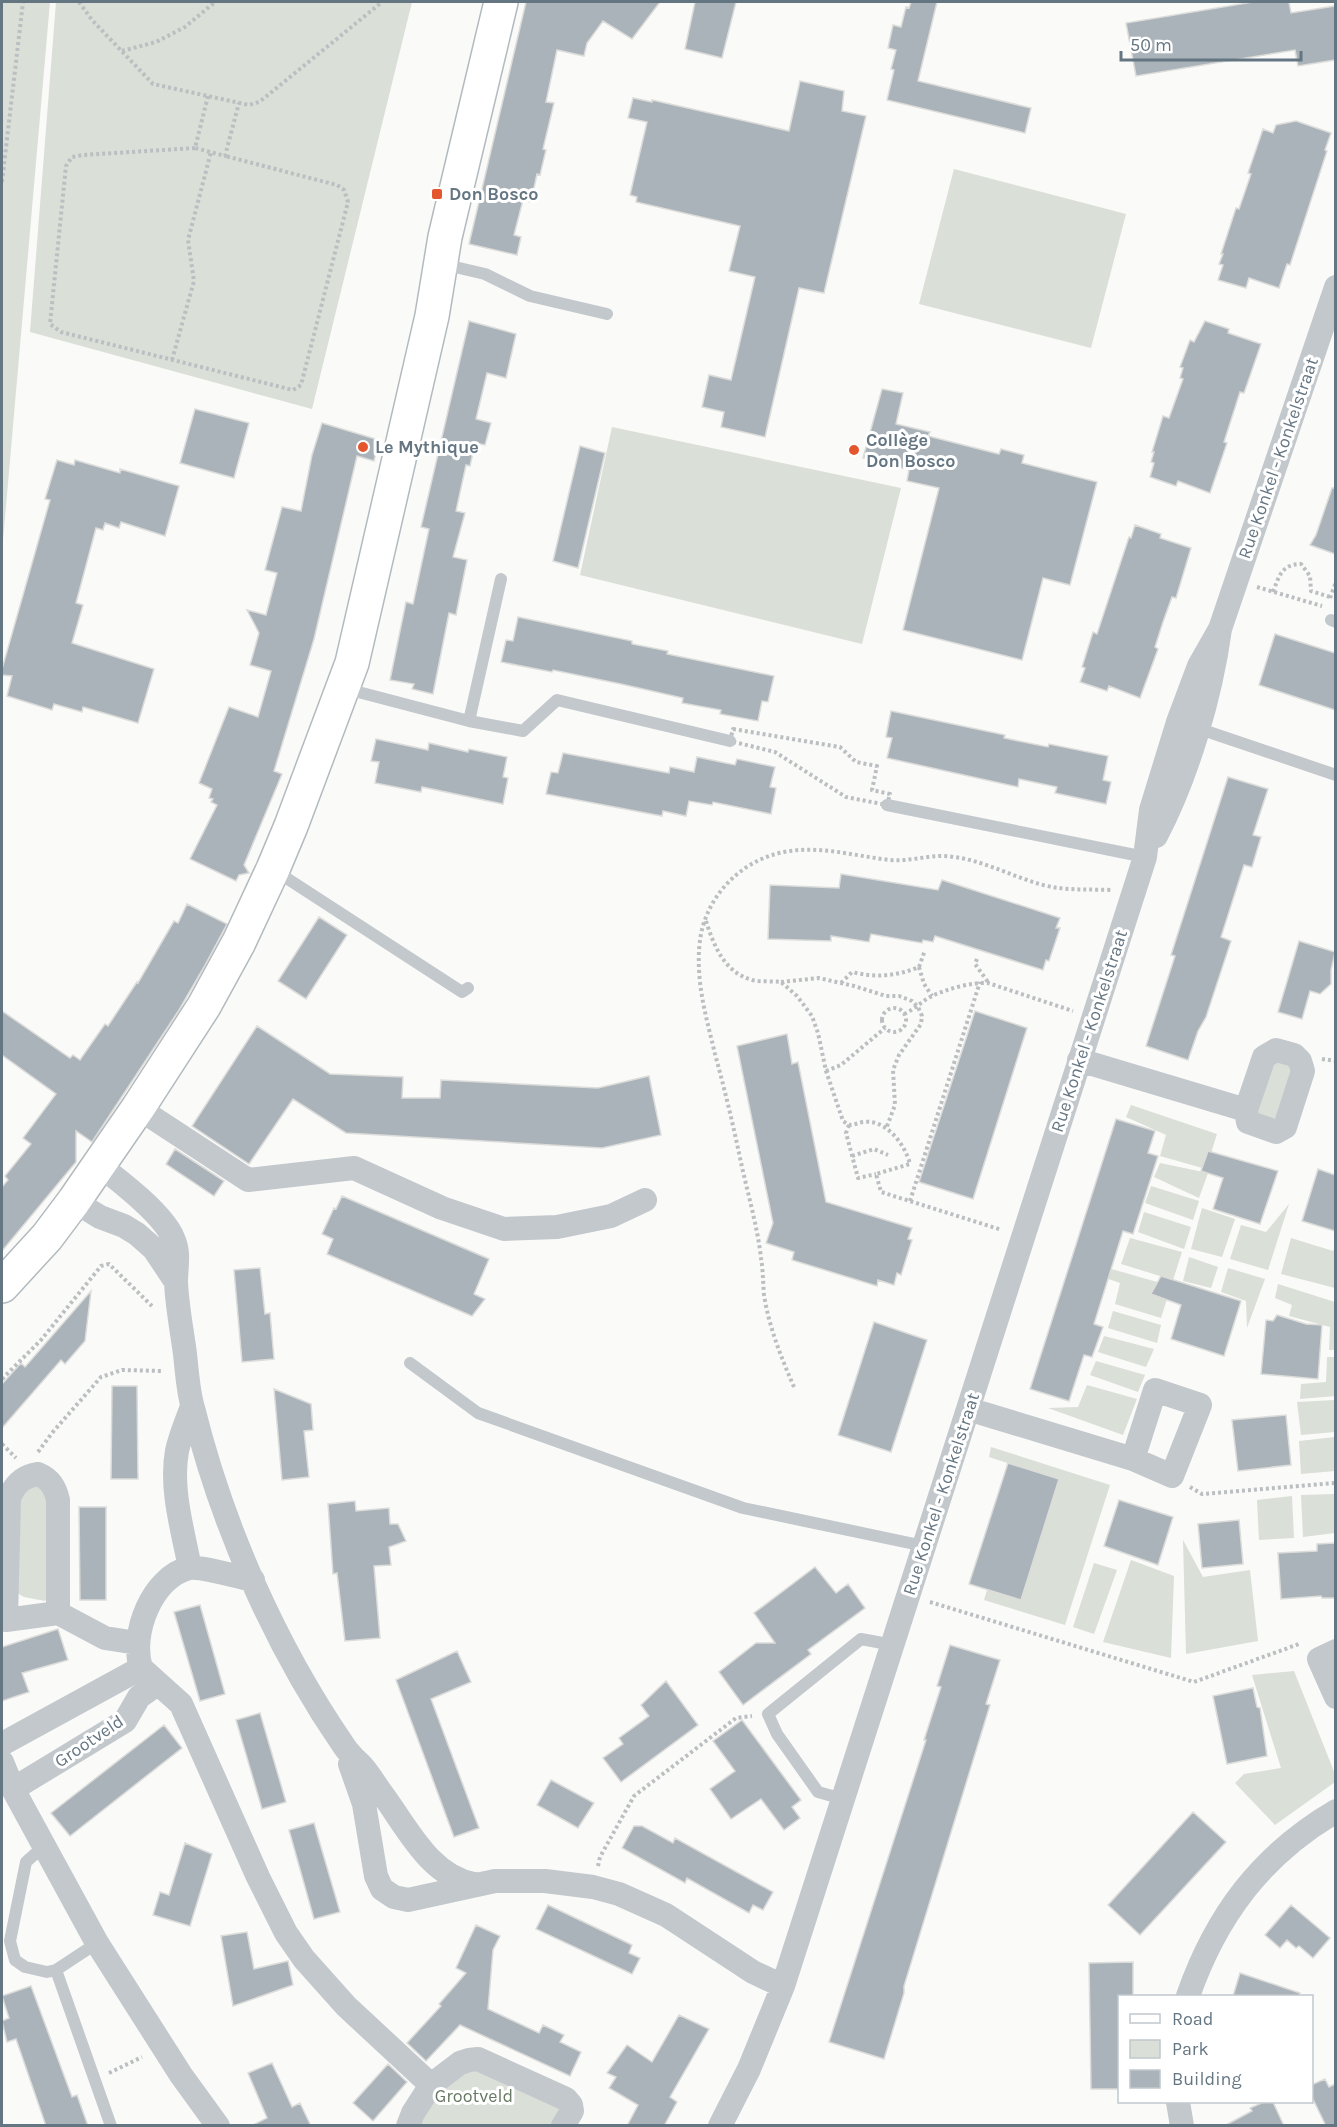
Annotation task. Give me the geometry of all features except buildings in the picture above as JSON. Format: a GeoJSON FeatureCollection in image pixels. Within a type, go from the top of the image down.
{"type":"FeatureCollection","features":[{"type":"Feature","properties":{"kind":"street"},"geometry":{"type":"LineString","coordinates":[[2,1286],[47,1238],[74,1201],[198,1016],[227,966],[273,869],[352,663],[432,316],[445,237],[501,2]]}},
{"type":"Feature","properties":{"kind":"street","name":"Rue Konkel - Konkelstraat"},"geometry":{"type":"LineString","coordinates":[[720,2126],[749,2069],[783,1986],[1145,856],[1151,810],[1188,725],[1199,666],[1220,629],[1335,287]]}},
{"type":"Feature","properties":{"kind":"street"},"geometry":{"type":"LineString","coordinates":[[1079,1060],[1246,1110]]}},
{"type":"Feature","properties":{"kind":"street"},"geometry":{"type":"LineString","coordinates":[[138,1108],[248,1180],[354,1168],[442,1208],[504,1229],[557,1227],[611,1216],[645,1200]]}},
{"type":"Feature","properties":{"kind":"street"},"geometry":{"type":"LineString","coordinates":[[99,1165],[161,1220],[177,1247],[176,1282],[192,1406],[219,1496],[253,1580],[283,1645],[345,1748],[363,1768],[435,1865],[459,1881],[474,1884]]}},
{"type":"Feature","properties":{"kind":"street"},"geometry":{"type":"LineString","coordinates":[[74,1201],[106,1220],[124,1226],[145,1240],[159,1255],[176,1282]]}},
{"type":"Feature","properties":{"kind":"street"},"geometry":{"type":"LineString","coordinates":[[968,1409],[1133,1459],[1172,1476],[1200,1405],[1155,1390],[1133,1459]]}},
{"type":"Feature","properties":{"kind":"street"},"geometry":{"type":"LineString","coordinates":[[190,1568],[175,1483],[175,1465],[182,1434],[192,1406]]}},
{"type":"Feature","properties":{"kind":"street"},"geometry":{"type":"LineString","coordinates":[[58,1613],[58,1500],[56,1490],[48,1478],[38,1474],[27,1475],[14,1486],[9,1498],[4,1621],[58,1613],[105,1638],[137,1643]]}},
{"type":"Feature","properties":{"kind":"street"},"geometry":{"type":"LineString","coordinates":[[253,1580],[190,1568],[167,1580],[150,1602],[137,1643],[138,1657],[149,1676],[181,1704],[258,1877],[286,1933],[304,1959],[346,2006],[431,2085]]}},
{"type":"Feature","properties":{"kind":"street"},"geometry":{"type":"LineString","coordinates":[[1327,1655],[1335,1697]]}},
{"type":"Feature","properties":{"kind":"street","name":"Grootveld"},"geometry":{"type":"LineString","coordinates":[[2,1744],[149,1676]]}},
{"type":"Feature","properties":{"kind":"street","name":"Grootveld"},"geometry":{"type":"LineString","coordinates":[[13,1789],[124,1721],[149,1676]]}},
{"type":"Feature","properties":{"kind":"street"},"geometry":{"type":"LineString","coordinates":[[345,1748],[364,1804],[376,1876],[382,1889],[394,1897],[408,1900],[495,1881],[545,1881],[593,1887],[619,1894],[666,1915],[753,1972],[783,1986]]}},
{"type":"Feature","properties":{"kind":"street"},"geometry":{"type":"LineString","coordinates":[[2,1762],[13,1789],[96,1943],[181,2075],[218,2126]]}},
{"type":"Feature","properties":{"kind":"street"},"geometry":{"type":"LineString","coordinates":[[1188,1995],[1200,1963],[1225,1914],[1260,1869],[1300,1835],[1335,1811]]}},
{"type":"Feature","properties":{"kind":"street"},"geometry":{"type":"LineString","coordinates":[[408,2126],[413,2113],[431,2085],[460,2063],[478,2059],[566,2099],[572,2111],[562,2126]]}},
{"type":"Feature","properties":{"kind":"street"},"geometry":{"type":"LineString","coordinates":[[1178,2103],[1182,2126]]}},
{"type":"Feature","properties":{"kind":"lane"},"geometry":{"type":"LineString","coordinates":[[441,264],[485,274],[530,296],[607,314]]}},
{"type":"Feature","properties":{"kind":"lane"},"geometry":{"type":"LineString","coordinates":[[469,721],[501,579]]}},
{"type":"Feature","properties":{"kind":"lane"},"geometry":{"type":"LineString","coordinates":[[342,687],[469,721],[523,731],[557,700],[730,741]]}},
{"type":"Feature","properties":{"kind":"lane"},"geometry":{"type":"LineString","coordinates":[[1188,725],[1335,775]]}},
{"type":"Feature","properties":{"kind":"lane"},"geometry":{"type":"LineString","coordinates":[[887,805],[1145,856]]}},
{"type":"Feature","properties":{"kind":"lane"},"geometry":{"type":"LineString","coordinates":[[273,869],[462,992],[468,987]]}},
{"type":"Feature","properties":{"kind":"lane"},"geometry":{"type":"LineString","coordinates":[[410,1364],[478,1413],[732,1504],[924,1546]]}},
{"type":"Feature","properties":{"kind":"lane"},"geometry":{"type":"LineString","coordinates":[[843,1799],[818,1792],[777,1734],[768,1714],[861,1639],[893,1645]]}},
{"type":"Feature","properties":{"kind":"lane"},"geometry":{"type":"LineString","coordinates":[[44,1846],[26,1862],[10,1941],[15,1960],[36,1971],[56,1970],[96,1943]]}},
{"type":"Feature","properties":{"kind":"lane"},"geometry":{"type":"LineString","coordinates":[[56,1970],[111,2126]]}},
{"type":"Feature","properties":{"kind":"path"},"geometry":{"type":"LineString","coordinates":[[2,182],[23,2]]}},
{"type":"Feature","properties":{"kind":"path"},"geometry":{"type":"LineString","coordinates":[[79,2],[92,20],[153,84],[249,105],[259,102],[382,2]]}},
{"type":"Feature","properties":{"kind":"path"},"geometry":{"type":"LineString","coordinates":[[122,51],[156,42],[185,27],[216,2]]}},
{"type":"Feature","properties":{"kind":"path"},"geometry":{"type":"LineString","coordinates":[[195,148],[208,96]]}},
{"type":"Feature","properties":{"kind":"path"},"geometry":{"type":"LineString","coordinates":[[225,156],[239,102]]}},
{"type":"Feature","properties":{"kind":"path"},"geometry":{"type":"LineString","coordinates":[[195,148],[211,152],[337,185],[344,190],[348,202],[301,386],[293,390],[61,332],[50,324],[66,166],[72,158],[83,154],[195,148]]}},
{"type":"Feature","properties":{"kind":"path"},"geometry":{"type":"LineString","coordinates":[[172,360],[194,281],[188,240],[211,152]]}},
{"type":"Feature","properties":{"kind":"path"},"geometry":{"type":"LineString","coordinates":[[1273,592],[1282,570],[1287,566],[1301,564],[1310,576],[1311,591],[1330,597]]}},
{"type":"Feature","properties":{"kind":"path"},"geometry":{"type":"LineString","coordinates":[[1284,595],[1331,617]]}},
{"type":"Feature","properties":{"kind":"path"},"geometry":{"type":"LineString","coordinates":[[733,729],[840,747],[856,762],[877,765],[872,790],[890,794],[887,805],[846,797],[775,752],[730,741],[733,729]]}},
{"type":"Feature","properties":{"kind":"path"},"geometry":{"type":"LineString","coordinates":[[794,1387],[772,1332],[764,1296],[761,1257],[755,1225],[699,986],[700,939],[715,898],[735,875],[758,861],[771,855],[797,850],[829,850],[890,860],[937,855],[951,856],[967,859],[1041,884],[1069,890],[1133,892]]}},
{"type":"Feature","properties":{"kind":"path"},"geometry":{"type":"LineString","coordinates":[[706,921],[724,962],[733,971],[753,981],[781,982],[813,978],[841,983],[886,996],[899,996],[912,1001],[918,1007],[922,1016],[921,1024],[899,1055],[893,1071],[895,1105],[886,1128]]}},
{"type":"Feature","properties":{"kind":"path"},"geometry":{"type":"LineString","coordinates":[[925,950],[919,967],[924,984],[932,996]]}},
{"type":"Feature","properties":{"kind":"path"},"geometry":{"type":"LineString","coordinates":[[977,959],[975,964],[988,983]]}},
{"type":"Feature","properties":{"kind":"path"},"geometry":{"type":"LineString","coordinates":[[841,983],[852,972],[891,975],[919,967]]}},
{"type":"Feature","properties":{"kind":"path"},"geometry":{"type":"LineString","coordinates":[[781,982],[797,996],[812,1016],[818,1033],[825,1071],[843,1121],[849,1125],[864,1122],[886,1128],[901,1143],[910,1164],[858,1178],[846,1133],[849,1125]]}},
{"type":"Feature","properties":{"kind":"path"},"geometry":{"type":"LineString","coordinates":[[904,1014],[932,996],[980,982],[1093,1018]]}},
{"type":"Feature","properties":{"kind":"path"},"geometry":{"type":"LineString","coordinates":[[910,1201],[980,982]]}},
{"type":"Feature","properties":{"kind":"path"},"geometry":{"type":"LineString","coordinates":[[898,1009],[904,1014],[906,1022],[903,1029],[896,1032],[885,1028],[882,1017],[887,1011],[898,1009]]}},
{"type":"Feature","properties":{"kind":"path"},"geometry":{"type":"LineString","coordinates":[[825,1071],[841,1065],[885,1028]]}},
{"type":"Feature","properties":{"kind":"path"},"geometry":{"type":"LineString","coordinates":[[852,1156],[874,1149],[888,1155]]}},
{"type":"Feature","properties":{"kind":"path"},"geometry":{"type":"LineString","coordinates":[[876,1174],[881,1192],[1023,1237]]}},
{"type":"Feature","properties":{"kind":"path"},"geometry":{"type":"LineString","coordinates":[[2,1379],[41,1340],[100,1266],[109,1264],[152,1304],[153,1315]]}},
{"type":"Feature","properties":{"kind":"path"},"geometry":{"type":"LineString","coordinates":[[160,1360],[164,1383]]}},
{"type":"Feature","properties":{"kind":"path"},"geometry":{"type":"LineString","coordinates":[[27,1475],[27,1464],[101,1377],[122,1370],[162,1371]]}},
{"type":"Feature","properties":{"kind":"path"},"geometry":{"type":"LineString","coordinates":[[1172,1476],[1202,1494],[1335,1483]]}},
{"type":"Feature","properties":{"kind":"path"},"geometry":{"type":"LineString","coordinates":[[929,1602],[1194,1682],[1300,1644],[1327,1655]]}},
{"type":"Feature","properties":{"kind":"path"},"geometry":{"type":"LineString","coordinates":[[593,1887],[600,1857],[634,1796],[736,1718],[768,1714]]}},
{"type":"Feature","properties":{"kind":"path"},"geometry":{"type":"LineString","coordinates":[[95,2079],[148,2054]]}},
{"type":"Feature","properties":{"kind":"green space"},"geometry":{"type":"Polygon","coordinates":[[[2,2],[50,2],[2,552],[2,2]]]}},
{"type":"Feature","properties":{"kind":"green space"},"geometry":{"type":"Polygon","coordinates":[[[56,2],[412,2],[312,409],[30,332],[56,2]]]}},
{"type":"Feature","properties":{"kind":"green space"},"geometry":{"type":"Polygon","coordinates":[[[954,169],[1126,214],[1091,348],[919,304],[954,169]]]}},
{"type":"Feature","properties":{"kind":"green space"},"geometry":{"type":"Polygon","coordinates":[[[612,427],[901,488],[862,644],[580,575],[612,427]]]}},
{"type":"Feature","properties":{"kind":"green space"},"geometry":{"type":"Polygon","coordinates":[[[1276,1059],[1291,1065],[1296,1075],[1277,1120],[1260,1117],[1257,1112],[1268,1066],[1276,1059]]]}},
{"type":"Feature","properties":{"kind":"green space"},"geometry":{"type":"Polygon","coordinates":[[[1131,1105],[1217,1134],[1206,1169],[1160,1156],[1166,1135],[1126,1117],[1131,1105]]]}},
{"type":"Feature","properties":{"kind":"green space"},"geometry":{"type":"Polygon","coordinates":[[[1160,1163],[1208,1173],[1199,1198],[1154,1177],[1160,1163]]]}},
{"type":"Feature","properties":{"kind":"green space"},"geometry":{"type":"Polygon","coordinates":[[[1151,1186],[1199,1201],[1193,1220],[1145,1203],[1151,1186]]]}},
{"type":"Feature","properties":{"kind":"green space"},"geometry":{"type":"Polygon","coordinates":[[[1289,1204],[1268,1270],[1230,1259],[1241,1225],[1266,1232],[1289,1204]]]}},
{"type":"Feature","properties":{"kind":"green space"},"geometry":{"type":"Polygon","coordinates":[[[1202,1208],[1235,1219],[1222,1257],[1191,1249],[1202,1208]]]}},
{"type":"Feature","properties":{"kind":"green space"},"geometry":{"type":"Polygon","coordinates":[[[1144,1212],[1191,1227],[1184,1249],[1138,1232],[1144,1212]]]}},
{"type":"Feature","properties":{"kind":"green space"},"geometry":{"type":"Polygon","coordinates":[[[1130,1238],[1182,1252],[1173,1280],[1121,1264],[1130,1238]]]}},
{"type":"Feature","properties":{"kind":"green space"},"geometry":{"type":"Polygon","coordinates":[[[1291,1238],[1333,1251],[1335,1247],[1335,1288],[1281,1274],[1291,1238]]]}},
{"type":"Feature","properties":{"kind":"green space"},"geometry":{"type":"Polygon","coordinates":[[[1189,1257],[1218,1267],[1211,1288],[1183,1281],[1189,1257]]]}},
{"type":"Feature","properties":{"kind":"green space"},"geometry":{"type":"Polygon","coordinates":[[[1080,1260],[1171,1286],[1161,1318],[1115,1304],[1120,1283],[1077,1268],[1080,1260]]]}},
{"type":"Feature","properties":{"kind":"green space"},"geometry":{"type":"Polygon","coordinates":[[[1228,1268],[1265,1279],[1247,1328],[1246,1301],[1221,1292],[1228,1268]]]}},
{"type":"Feature","properties":{"kind":"green space"},"geometry":{"type":"Polygon","coordinates":[[[1278,1284],[1335,1302],[1335,1350],[1329,1350],[1330,1327],[1289,1316],[1292,1305],[1275,1298],[1278,1284]]]}},
{"type":"Feature","properties":{"kind":"green space"},"geometry":{"type":"Polygon","coordinates":[[[1113,1311],[1161,1325],[1157,1343],[1108,1328],[1113,1311]]]}},
{"type":"Feature","properties":{"kind":"green space"},"geometry":{"type":"Polygon","coordinates":[[[1104,1336],[1154,1349],[1146,1367],[1098,1352],[1104,1336]]]}},
{"type":"Feature","properties":{"kind":"green space"},"geometry":{"type":"Polygon","coordinates":[[[1327,1357],[1335,1357],[1335,1396],[1300,1399],[1301,1384],[1326,1382],[1327,1357]]]}},
{"type":"Feature","properties":{"kind":"green space"},"geometry":{"type":"Polygon","coordinates":[[[1096,1361],[1145,1375],[1138,1392],[1090,1375],[1096,1361]]]}},
{"type":"Feature","properties":{"kind":"green space"},"geometry":{"type":"Polygon","coordinates":[[[1087,1385],[1137,1399],[1123,1435],[1048,1408],[1078,1407],[1087,1385]]]}},
{"type":"Feature","properties":{"kind":"green space"},"geometry":{"type":"Polygon","coordinates":[[[1335,1400],[1335,1432],[1301,1435],[1297,1402],[1335,1400]]]}},
{"type":"Feature","properties":{"kind":"green space"},"geometry":{"type":"Polygon","coordinates":[[[1335,1437],[1335,1471],[1301,1474],[1299,1441],[1335,1437]]]}},
{"type":"Feature","properties":{"kind":"green space"},"geometry":{"type":"Polygon","coordinates":[[[991,1447],[1110,1485],[1065,1625],[984,1600],[987,1590],[1021,1600],[1059,1480],[989,1457],[991,1447]]]}},
{"type":"Feature","properties":{"kind":"green space"},"geometry":{"type":"Polygon","coordinates":[[[32,1483],[48,1490],[51,1594],[45,1601],[24,1597],[17,1593],[14,1507],[32,1483]]]}},
{"type":"Feature","properties":{"kind":"green space"},"geometry":{"type":"Polygon","coordinates":[[[1334,1494],[1335,1533],[1303,1537],[1301,1495],[1334,1494]]]}},
{"type":"Feature","properties":{"kind":"green space"},"geometry":{"type":"Polygon","coordinates":[[[1292,1496],[1294,1538],[1259,1540],[1257,1500],[1292,1496]]]}},
{"type":"Feature","properties":{"kind":"green space"},"geometry":{"type":"Polygon","coordinates":[[[1183,1540],[1203,1577],[1250,1570],[1258,1641],[1186,1654],[1183,1540]]]}},
{"type":"Feature","properties":{"kind":"green space"},"geometry":{"type":"Polygon","coordinates":[[[1131,1560],[1174,1576],[1171,1658],[1103,1642],[1131,1560]]]}},
{"type":"Feature","properties":{"kind":"green space"},"geometry":{"type":"Polygon","coordinates":[[[1094,1563],[1117,1570],[1094,1634],[1073,1627],[1094,1563]]]}},
{"type":"Feature","properties":{"kind":"green space"},"geometry":{"type":"Polygon","coordinates":[[[1294,1671],[1335,1774],[1335,1782],[1275,1825],[1235,1783],[1244,1774],[1281,1768],[1252,1675],[1294,1671]]]}},
{"type":"Feature","properties":{"kind":"green space","name":"Grootveld"},"geometry":{"type":"Polygon","coordinates":[[[465,2066],[561,2103],[555,2125],[414,2126],[421,2110],[465,2066]]]}},
{"type":"Feature","properties":{"kind":"place","name":"Don Bosco"},"geometry":{"type":"Point","coordinates":[437,194]}},
{"type":"Feature","properties":{"kind":"place","name":"Le Mythique"},"geometry":{"type":"Point","coordinates":[363,447]}},
{"type":"Feature","properties":{"kind":"place","name":"Collège Don Bosco"},"geometry":{"type":"Point","coordinates":[854,450]}}]}
